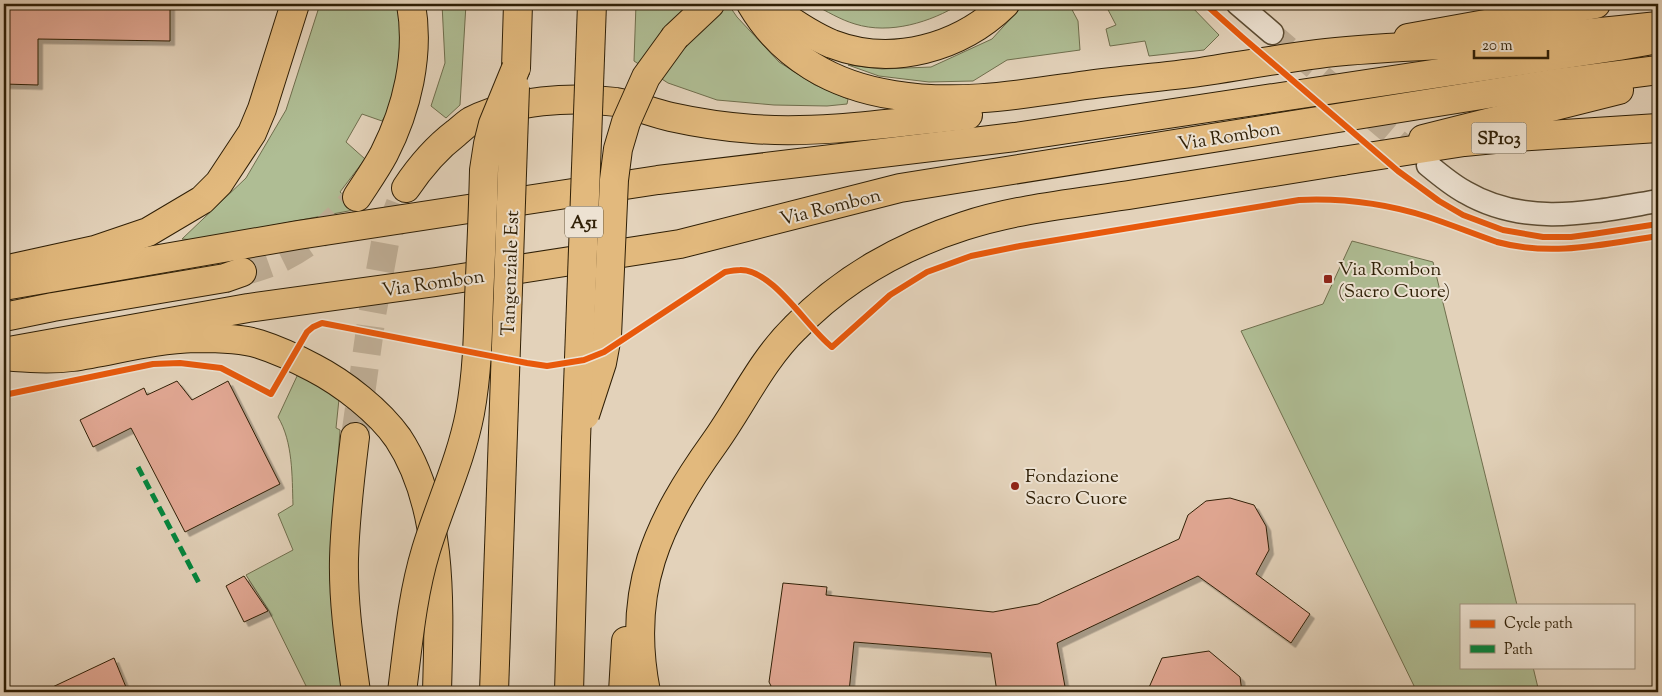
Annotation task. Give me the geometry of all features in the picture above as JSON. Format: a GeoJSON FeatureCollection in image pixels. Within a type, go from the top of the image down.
{"type":"FeatureCollection","features":[{"type":"Feature","properties":{"kind":"main road"},"geometry":{"type":"LineString","coordinates":[[4,270],[95,250],[148,232],[202,200],[220,182],[252,133],[262,109],[288,16],[295,4]]}},
{"type":"Feature","properties":{"kind":"main road"},"geometry":{"type":"LineString","coordinates":[[357,197],[384,154],[395,129],[410,84],[414,32],[411,4]]}},
{"type":"Feature","properties":{"kind":"main road","name":"Tangenziale Est"},"geometry":{"type":"LineString","coordinates":[[494,692],[518,4]]}},
{"type":"Feature","properties":{"kind":"main road","name":"A51"},"geometry":{"type":"LineString","coordinates":[[570,692],[576,440],[592,4]]}},
{"type":"Feature","properties":{"kind":"main road"},"geometry":{"type":"LineString","coordinates":[[576,440],[602,363],[607,336],[614,180],[618,149],[626,122],[646,77],[659,58],[675,37],[710,4]]}},
{"type":"Feature","properties":{"kind":"main road"},"geometry":{"type":"LineString","coordinates":[[751,4],[762,22],[776,38],[792,53],[817,70],[874,92],[929,99],[988,98],[1198,72],[1320,53],[1596,4]]}},
{"type":"Feature","properties":{"kind":"main road"},"geometry":{"type":"LineString","coordinates":[[767,4],[790,22],[834,44],[882,54],[932,48],[955,39],[977,27],[1004,4]]}},
{"type":"Feature","properties":{"kind":"main road"},"geometry":{"type":"LineString","coordinates":[[1320,53],[1541,39],[1658,26]]}},
{"type":"Feature","properties":{"kind":"main road","name":"Via Rombon"},"geometry":{"type":"LineString","coordinates":[[4,286],[298,235],[649,182],[1025,135],[1658,39]]}},
{"type":"Feature","properties":{"kind":"main road"},"geometry":{"type":"LineString","coordinates":[[402,692],[419,576],[426,550],[463,444],[470,414],[475,386],[478,346],[486,153],[493,124],[516,68]]}},
{"type":"Feature","properties":{"kind":"main road","name":"Via Rombon"},"geometry":{"type":"LineString","coordinates":[[4,352],[248,308],[436,282],[680,244],[900,188],[1550,84],[1658,70]]}},
{"type":"Feature","properties":{"kind":"main road"},"geometry":{"type":"LineString","coordinates":[[406,188],[418,170],[434,152],[470,122],[497,111],[538,102],[574,99],[617,102],[672,117],[722,126],[784,130],[829,128],[997,112],[1081,99],[1198,72]]}},
{"type":"Feature","properties":{"kind":"main road"},"geometry":{"type":"LineString","coordinates":[[646,692],[640,657],[641,608],[645,581],[660,534],[669,514],[696,469],[735,414],[763,369],[793,330],[814,309],[852,278],[918,243],[965,225],[1026,211],[1342,161],[1452,130],[1658,81]]}},
{"type":"Feature","properties":{"kind":"main road","name":"SP103"},"geometry":{"type":"LineString","coordinates":[[1342,161],[1464,142],[1658,128]]}},
{"type":"Feature","properties":{"kind":"main road"},"geometry":{"type":"LineString","coordinates":[[4,317],[225,278],[242,272]]}},
{"type":"Feature","properties":{"kind":"main road"},"geometry":{"type":"LineString","coordinates":[[4,356],[48,359],[63,358],[156,341],[196,338],[228,340],[258,343],[296,358],[332,377],[371,408],[398,438],[419,481],[427,506],[436,563],[439,610],[437,692]]}},
{"type":"Feature","properties":{"kind":"main road"},"geometry":{"type":"LineString","coordinates":[[623,692],[629,601],[640,543],[651,516],[666,488],[728,402],[763,369]]}},
{"type":"Feature","properties":{"kind":"main road"},"geometry":{"type":"LineString","coordinates":[[355,438],[348,492],[344,561],[347,628],[356,692]]}},
{"type":"Feature","properties":{"kind":"street"},"geometry":{"type":"LineString","coordinates":[[1238,4],[1272,33]]}},
{"type":"Feature","properties":{"kind":"street"},"geometry":{"type":"LineString","coordinates":[[1428,166],[1467,194],[1492,205],[1518,212],[1562,215],[1658,202]]}},
{"type":"Feature","properties":{"kind":"green space"},"geometry":{"type":"Polygon","coordinates":[[[320,4],[401,4],[404,39],[396,98],[382,121],[362,114],[346,142],[365,159],[340,192],[359,209],[195,240],[182,239],[246,178],[286,110],[320,4]]]}},
{"type":"Feature","properties":{"kind":"green space"},"geometry":{"type":"Polygon","coordinates":[[[442,4],[466,4],[460,105],[446,118],[431,106],[445,63],[442,4]]]}},
{"type":"Feature","properties":{"kind":"green space"},"geometry":{"type":"Polygon","coordinates":[[[636,4],[728,4],[737,17],[779,62],[815,85],[848,99],[847,104],[827,106],[774,105],[717,100],[668,83],[634,61],[636,4]]]}},
{"type":"Feature","properties":{"kind":"green space"},"geometry":{"type":"Polygon","coordinates":[[[813,4],[960,4],[936,16],[910,25],[882,28],[868,27],[850,22],[813,4]]]}},
{"type":"Feature","properties":{"kind":"green space"},"geometry":{"type":"Polygon","coordinates":[[[1024,4],[1069,4],[1078,21],[1080,50],[1007,60],[973,81],[929,82],[879,76],[848,65],[882,69],[931,67],[992,39],[1024,4]]]}},
{"type":"Feature","properties":{"kind":"green space"},"geometry":{"type":"Polygon","coordinates":[[[1105,4],[1189,4],[1219,35],[1204,50],[1149,56],[1145,41],[1110,46],[1106,29],[1116,25],[1105,4]]]}},
{"type":"Feature","properties":{"kind":"green space"},"geometry":{"type":"Polygon","coordinates":[[[1352,241],[1433,262],[1517,604],[1460,604],[1460,668],[1533,668],[1539,692],[1417,692],[1241,331],[1323,304],[1352,241]]]}},
{"type":"Feature","properties":{"kind":"green space"},"geometry":{"type":"Polygon","coordinates":[[[298,374],[339,399],[336,428],[340,430],[334,512],[344,692],[309,692],[269,611],[246,575],[293,550],[278,514],[293,505],[289,448],[287,437],[278,417],[298,374]]]}},
{"type":"Feature","properties":{"kind":"building"},"geometry":{"type":"Polygon","coordinates":[[[4,4],[170,4],[170,41],[38,39],[38,85],[4,84],[4,4]]]}},
{"type":"Feature","properties":{"kind":"building"},"geometry":{"type":"Polygon","coordinates":[[[177,381],[192,400],[228,381],[280,484],[185,532],[131,428],[93,447],[80,420],[144,388],[147,395],[177,381]]]}},
{"type":"Feature","properties":{"kind":"building"},"geometry":{"type":"Polygon","coordinates":[[[1230,498],[1254,505],[1266,526],[1269,550],[1256,574],[1310,614],[1291,643],[1198,576],[1057,643],[1066,692],[997,692],[991,653],[854,642],[849,692],[774,692],[769,682],[783,583],[827,587],[826,595],[993,612],[1038,604],[1179,539],[1188,515],[1206,501],[1230,498]]]}},
{"type":"Feature","properties":{"kind":"building"},"geometry":{"type":"Polygon","coordinates":[[[244,576],[268,611],[244,622],[226,586],[244,576]]]}},
{"type":"Feature","properties":{"kind":"building"},"geometry":{"type":"Polygon","coordinates":[[[1209,651],[1240,677],[1242,692],[1147,692],[1162,658],[1209,651]]]}},
{"type":"Feature","properties":{"kind":"building"},"geometry":{"type":"Polygon","coordinates":[[[114,658],[128,692],[42,692],[114,658]]]}},
{"type":"Feature","properties":{"kind":"tunnel"},"geometry":{"type":"LineString","coordinates":[[1272,33],[1420,159]]}},
{"type":"Feature","properties":{"kind":"tunnel"},"geometry":{"type":"LineString","coordinates":[[355,437],[372,315],[385,243],[406,188]]}},
{"type":"Feature","properties":{"kind":"tunnel"},"geometry":{"type":"LineString","coordinates":[[242,272],[277,260],[303,246],[332,223],[357,197]]}},
{"type":"Feature","properties":{"kind":"marked path"},"geometry":{"type":"LineString","coordinates":[[138,467],[200,585]]}},
{"type":"Feature","properties":{"kind":"cycle path"},"geometry":{"type":"LineString","coordinates":[[1205,4],[1398,171],[1439,201],[1463,215],[1503,230],[1543,237],[1571,237],[1658,224]]}},
{"type":"Feature","properties":{"kind":"cycle path"},"geometry":{"type":"LineString","coordinates":[[4,395],[153,364],[180,363],[221,368],[271,394],[307,332],[322,323],[547,366],[584,360],[604,352],[725,272],[738,270],[752,272],[765,279],[789,301],[832,347],[890,295],[927,272],[971,256],[1020,246],[1299,200],[1348,201],[1397,209],[1428,217],[1497,242],[1538,249],[1578,248],[1658,236]]}},
{"type":"Feature","properties":{"kind":"place","name":"Via Rombon (Sacro Cuore)"},"geometry":{"type":"Point","coordinates":[1328,279]}},
{"type":"Feature","properties":{"kind":"place","name":"Fondazione Sacro Cuore"},"geometry":{"type":"Point","coordinates":[1015,486]}}]}
